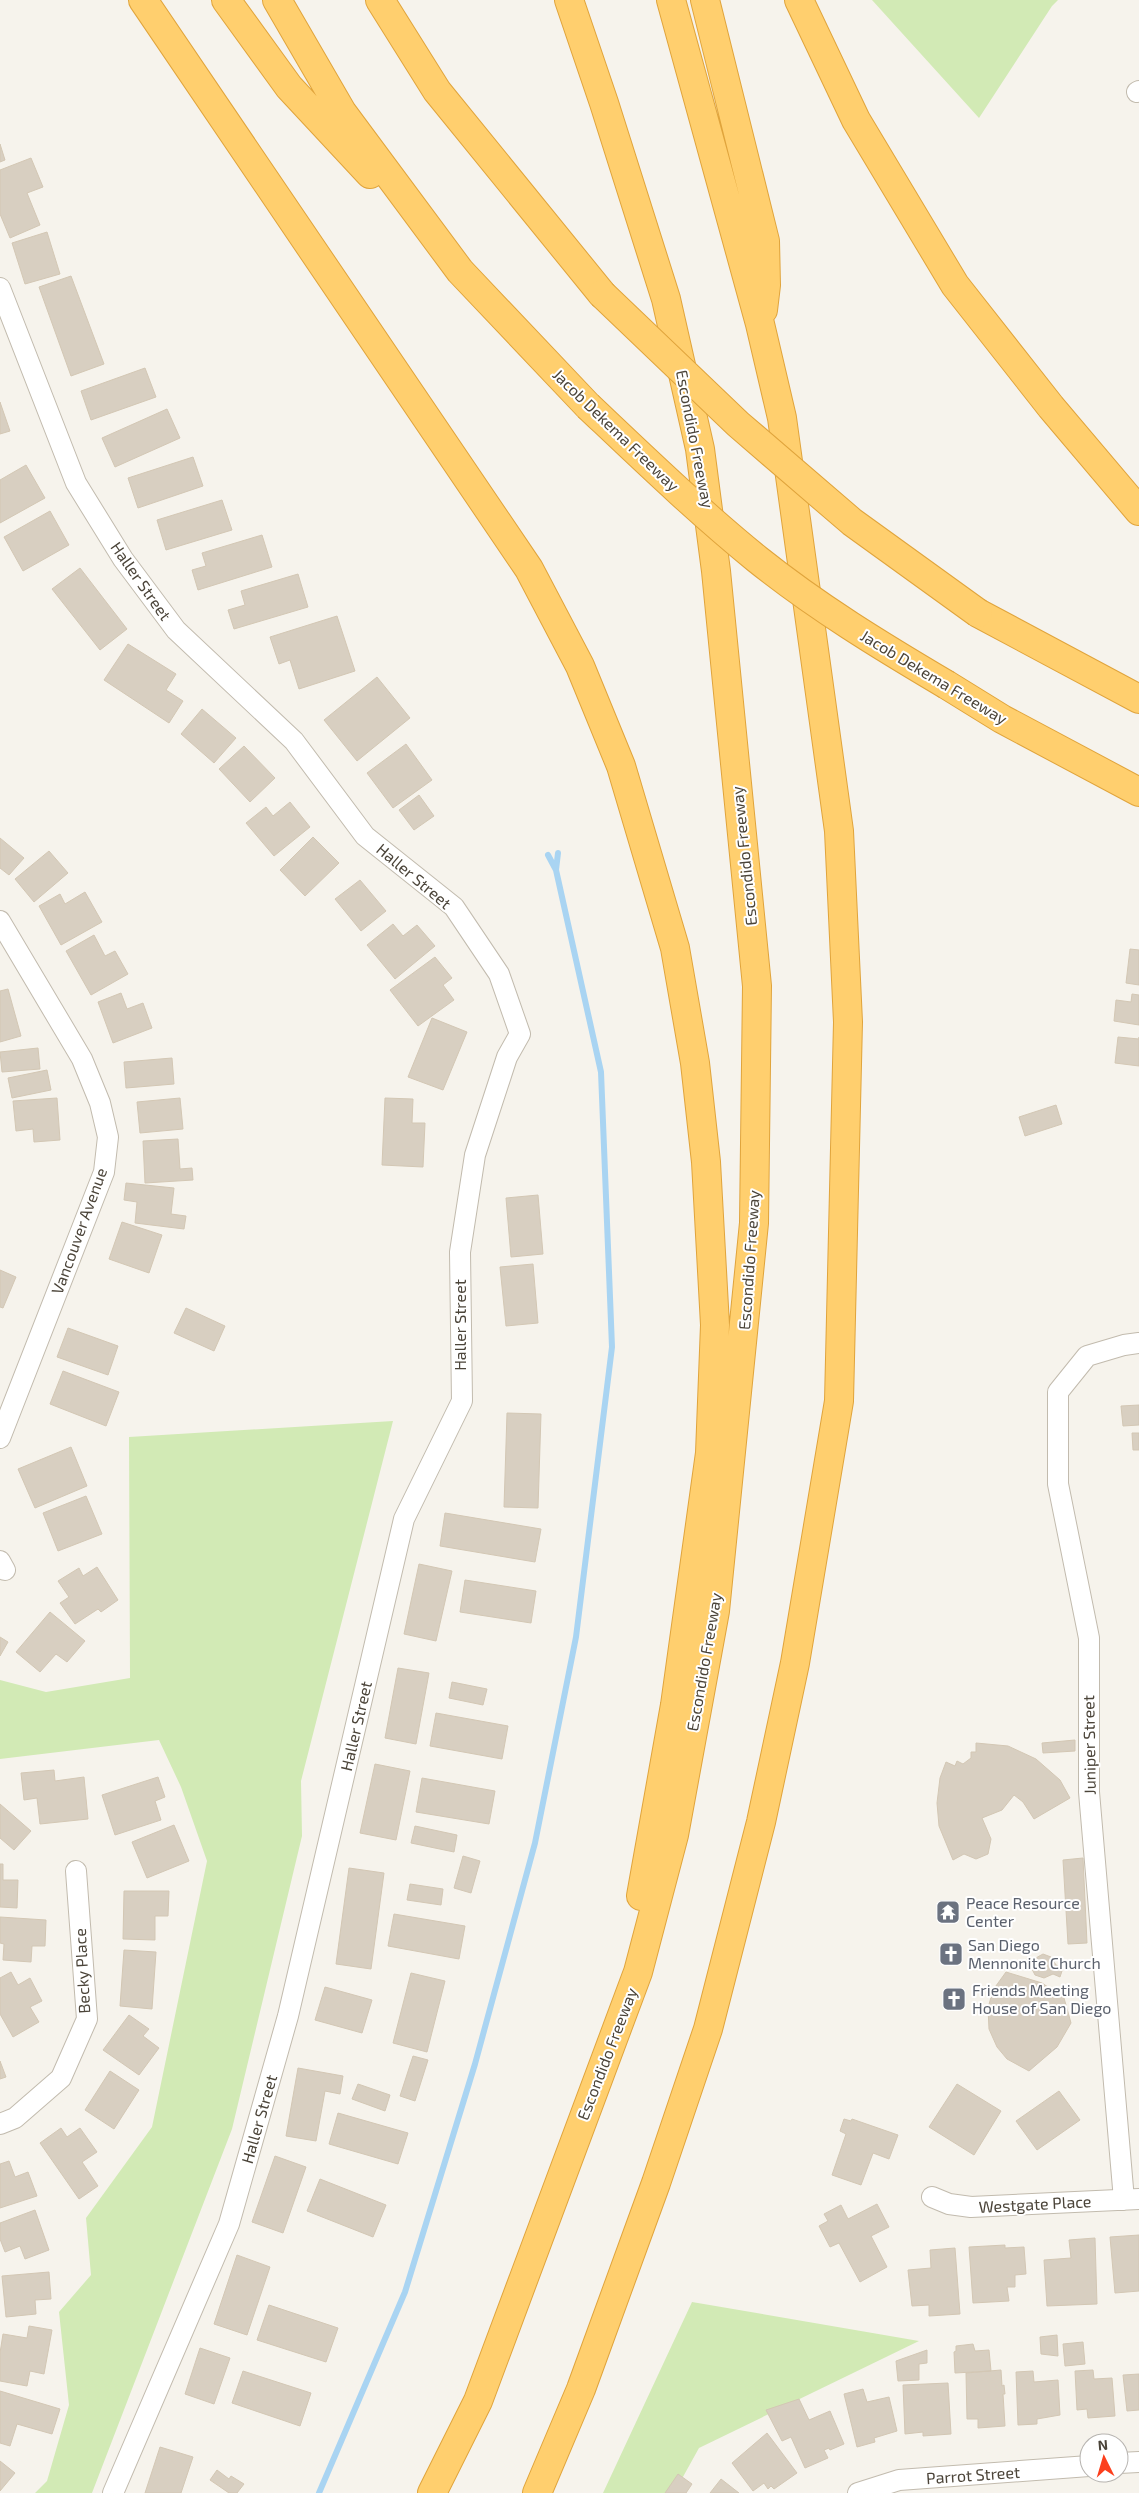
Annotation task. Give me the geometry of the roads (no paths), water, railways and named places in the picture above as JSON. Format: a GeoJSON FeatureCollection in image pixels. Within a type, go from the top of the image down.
{"type":"FeatureCollection","features":[{"type":"Feature","properties":{"kind":"highway"},"geometry":{"type":"LineString","coordinates":[[143,0],[530,569],[580,666],[621,766],[675,948],[695,1063],[706,1162],[714,1325],[710,1453],[675,1705],[636,1926],[599,2073]]}},
{"type":"Feature","properties":{"kind":"highway"},"geometry":{"type":"LineString","coordinates":[[226,0],[289,87],[460,271]]}},
{"type":"Feature","properties":{"kind":"highway","name":"Jacob Dekema Freeway"},"geometry":{"type":"LineString","coordinates":[[277,0],[342,112],[460,271],[588,406],[677,490],[757,559],[850,628],[1002,719],[1139,792]]}},
{"type":"Feature","properties":{"kind":"highway"},"geometry":{"type":"LineString","coordinates":[[380,0],[437,91],[602,294],[738,424],[852,522],[978,613],[1139,699]]}},
{"type":"Feature","properties":{"kind":"highway","name":"Escondido Freeway"},"geometry":{"type":"LineString","coordinates":[[432,2493],[478,2401],[638,1972],[674,1835],[715,1611],[754,1223],[757,986],[716,571],[700,449],[666,300],[604,103],[569,0]]}},
{"type":"Feature","properties":{"kind":"highway"},"geometry":{"type":"LineString","coordinates":[[537,2493],[581,2388],[656,2183],[708,2029],[761,1822],[795,1663],[839,1401],[848,1022],[839,831],[782,418],[760,324],[671,0]]}},
{"type":"Feature","properties":{"kind":"highway"},"geometry":{"type":"LineString","coordinates":[[705,0],[765,241],[766,284],[760,324]]}},
{"type":"Feature","properties":{"kind":"highway"},"geometry":{"type":"LineString","coordinates":[[799,0],[856,120],[955,285],[1050,407],[1139,511]]}},
{"type":"Feature","properties":{"kind":"street","name":"Haller Street"},"geometry":{"type":"LineString","coordinates":[[0,288],[76,484],[123,559],[176,630],[294,741],[365,836],[454,907],[499,974],[520,1034],[507,1056],[475,1155],[460,1252],[462,1400],[404,1519],[288,2016],[229,2224],[113,2493]]}},
{"type":"Feature","properties":{"kind":"street","name":"Vancouver Avenue"},"geometry":{"type":"LineString","coordinates":[[0,921],[82,1059],[100,1103],[108,1137],[104,1172],[0,1438]]}},
{"type":"Feature","properties":{"kind":"street","name":"Juniper Street"},"geometry":{"type":"LineString","coordinates":[[1132,2199],[1089,1792],[1089,1638],[1058,1484],[1058,1392],[1086,1356],[1124,1345],[1139,1343]]}},
{"type":"Feature","properties":{"kind":"street","name":"Becky Place"},"geometry":{"type":"LineString","coordinates":[[0,2124],[15,2118],[61,2078],[87,2019],[76,1871]]}},
{"type":"Feature","properties":{"kind":"street","name":"Westgate Place"},"geometry":{"type":"LineString","coordinates":[[932,2197],[950,2204],[971,2207],[1132,2199]]}},
{"type":"Feature","properties":{"kind":"street","name":"Parrot Street"},"geometry":{"type":"LineString","coordinates":[[858,2493],[899,2480],[1079,2467]]}},
{"type":"Feature","properties":{"kind":"waterway"},"geometry":{"type":"LineString","coordinates":[[556,870],[558,853]]}},
{"type":"Feature","properties":{"kind":"waterway"},"geometry":{"type":"LineString","coordinates":[[319,2493],[405,2292],[475,2064],[535,1843],[576,1637],[612,1347],[601,1072],[556,870],[548,855]]}},
{"type":"Feature","properties":{"kind":"place","name":"Peace Resource Center"},"geometry":{"type":"Point","coordinates":[948,1912]}},
{"type":"Feature","properties":{"kind":"place","name":"San Diego Mennonite Church"},"geometry":{"type":"Point","coordinates":[951,1954]}},
{"type":"Feature","properties":{"kind":"place","name":"Friends Meeting House of San Diego"},"geometry":{"type":"Point","coordinates":[954,1999]}}]}
